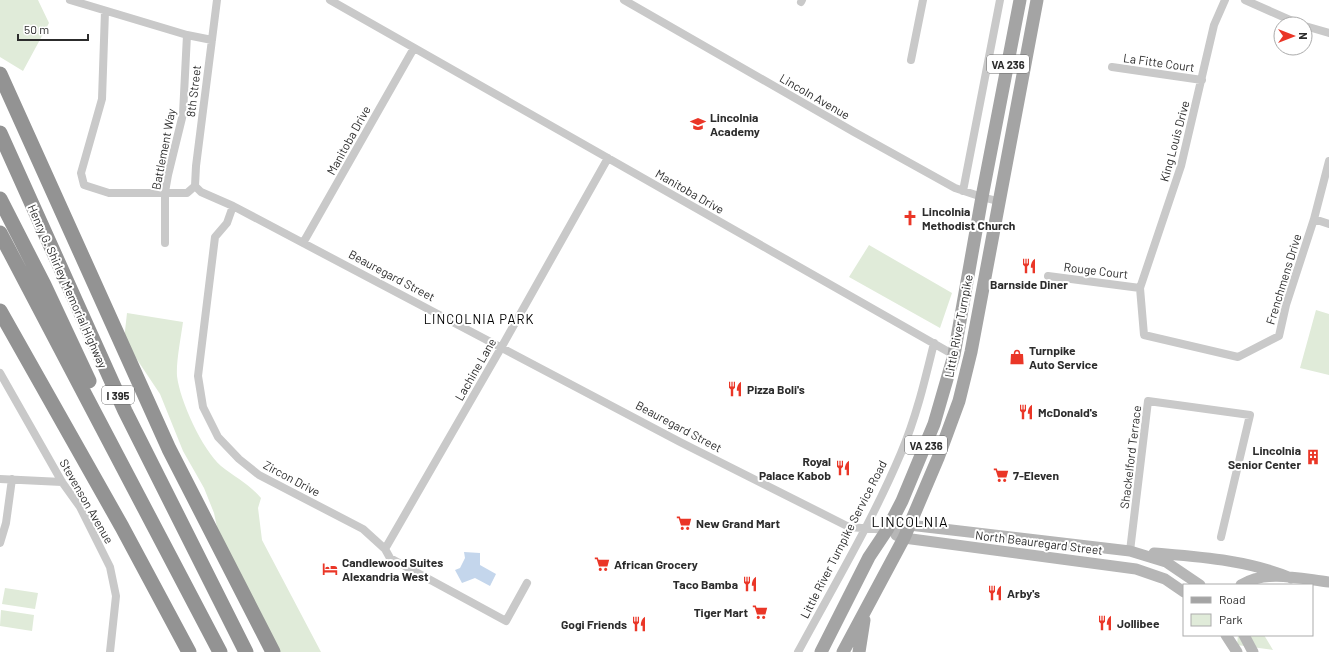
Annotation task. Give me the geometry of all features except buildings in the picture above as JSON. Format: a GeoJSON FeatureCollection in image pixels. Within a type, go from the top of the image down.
{"type":"FeatureCollection","features":[{"type":"Feature","properties":{"kind":"highway"},"geometry":{"type":"LineString","coordinates":[[0,74],[169,450],[272,652]]}},
{"type":"Feature","properties":{"kind":"highway","name":"Henry G. Shirley Memorial Highway"},"geometry":{"type":"LineString","coordinates":[[0,133],[128,417],[246,652]]}},
{"type":"Feature","properties":{"kind":"highway"},"geometry":{"type":"LineString","coordinates":[[0,198],[40,278],[89,383],[102,428]]}},
{"type":"Feature","properties":{"kind":"highway"},"geometry":{"type":"LineString","coordinates":[[0,233],[220,652]]}},
{"type":"Feature","properties":{"kind":"highway"},"geometry":{"type":"LineString","coordinates":[[0,311],[122,527],[189,652]]}},
{"type":"Feature","properties":{"kind":"main road","name":"Little River Turnpike"},"geometry":{"type":"LineString","coordinates":[[821,652],[869,557],[887,530],[923,452],[934,424],[954,355],[982,197],[1020,0]]}},
{"type":"Feature","properties":{"kind":"main road","name":"Little River Turnpike"},"geometry":{"type":"LineString","coordinates":[[843,652],[904,538],[938,458],[959,401],[971,352],[1038,0]]}},
{"type":"Feature","properties":{"kind":"main road","name":"Beauregard Street"},"geometry":{"type":"LineString","coordinates":[[887,530],[909,525]]}},
{"type":"Feature","properties":{"kind":"main road","name":"North Beauregard Street"},"geometry":{"type":"LineString","coordinates":[[909,525],[1130,551],[1166,562],[1199,584]]}},
{"type":"Feature","properties":{"kind":"main road","name":"North Beauregard Street"},"geometry":{"type":"LineString","coordinates":[[887,530],[904,538],[1136,569],[1165,579],[1183,591]]}},
{"type":"Feature","properties":{"kind":"main road"},"geometry":{"type":"LineString","coordinates":[[1130,551],[1214,559],[1244,564],[1265,568],[1291,578]]}},
{"type":"Feature","properties":{"kind":"main road"},"geometry":{"type":"LineString","coordinates":[[1243,584],[1256,578],[1291,578],[1329,582]]}},
{"type":"Feature","properties":{"kind":"main road"},"geometry":{"type":"LineString","coordinates":[[859,652],[868,605]]}},
{"type":"Feature","properties":{"kind":"main road"},"geometry":{"type":"LineString","coordinates":[[1227,636],[1237,652]]}},
{"type":"Feature","properties":{"kind":"main road"},"geometry":{"type":"LineString","coordinates":[[1245,636],[1253,652]]}},
{"type":"Feature","properties":{"kind":"street"},"geometry":{"type":"LineString","coordinates":[[70,0],[212,40]]}},
{"type":"Feature","properties":{"kind":"street","name":"8th Street"},"geometry":{"type":"LineString","coordinates":[[195,186],[196,166],[217,0]]}},
{"type":"Feature","properties":{"kind":"street","name":"Manitoba Drive"},"geometry":{"type":"LineString","coordinates":[[330,0],[954,355]]}},
{"type":"Feature","properties":{"kind":"street","name":"Lincoln Avenue"},"geometry":{"type":"LineString","coordinates":[[624,0],[847,128],[963,191],[1000,202]]}},
{"type":"Feature","properties":{"kind":"street"},"geometry":{"type":"LineString","coordinates":[[911,60],[923,0]]}},
{"type":"Feature","properties":{"kind":"street"},"geometry":{"type":"LineString","coordinates":[[963,191],[1000,0]]}},
{"type":"Feature","properties":{"kind":"street","name":"King Louis Drive"},"geometry":{"type":"LineString","coordinates":[[1140,288],[1181,166],[1214,25],[1225,0]]}},
{"type":"Feature","properties":{"kind":"street"},"geometry":{"type":"LineString","coordinates":[[1249,1],[1282,16]]}},
{"type":"Feature","properties":{"kind":"street"},"geometry":{"type":"LineString","coordinates":[[105,11],[102,99],[81,173],[82,182],[84,185],[109,193],[187,193],[195,186]]}},
{"type":"Feature","properties":{"kind":"street"},"geometry":{"type":"LineString","coordinates":[[1313,28],[1329,33]]}},
{"type":"Feature","properties":{"kind":"street","name":"Battlement Way"},"geometry":{"type":"LineString","coordinates":[[165,243],[165,192],[183,114],[187,34]]}},
{"type":"Feature","properties":{"kind":"street","name":"Manitoba Drive"},"geometry":{"type":"LineString","coordinates":[[304,243],[414,48]]}},
{"type":"Feature","properties":{"kind":"street","name":"La Fitte Court"},"geometry":{"type":"LineString","coordinates":[[1112,67],[1202,80]]}},
{"type":"Feature","properties":{"kind":"street","name":"Lachine Lane"},"geometry":{"type":"LineString","coordinates":[[385,548],[501,348],[608,158]]}},
{"type":"Feature","properties":{"kind":"street","name":"Frenchmens Drive"},"geometry":{"type":"LineString","coordinates":[[1140,288],[1144,335],[1238,357],[1279,336],[1286,305],[1314,219],[1329,161]]}},
{"type":"Feature","properties":{"kind":"street","name":"Beauregard Street"},"geometry":{"type":"LineString","coordinates":[[195,186],[201,192],[233,206],[687,446],[776,489],[829,518],[849,527],[887,530]]}},
{"type":"Feature","properties":{"kind":"street","name":"Zircon Drive"},"geometry":{"type":"LineString","coordinates":[[233,206],[227,223],[215,237],[198,376],[203,407],[218,437],[239,459],[259,475],[363,529],[385,548],[390,558],[506,621],[527,583]]}},
{"type":"Feature","properties":{"kind":"street"},"geometry":{"type":"LineString","coordinates":[[1314,219],[1329,224]]}},
{"type":"Feature","properties":{"kind":"street","name":"Rouge Court"},"geometry":{"type":"LineString","coordinates":[[1048,276],[1140,288]]}},
{"type":"Feature","properties":{"kind":"street","name":"Little River Turnpike Service Road"},"geometry":{"type":"LineString","coordinates":[[798,652],[865,529],[901,454],[924,382],[934,343]]}},
{"type":"Feature","properties":{"kind":"street","name":"Stevenson Avenue"},"geometry":{"type":"LineString","coordinates":[[0,373],[62,482],[80,507],[110,567],[116,596],[110,652]]}},
{"type":"Feature","properties":{"kind":"street","name":"Shackelford Terrace"},"geometry":{"type":"LineString","coordinates":[[1130,551],[1148,401],[1250,415],[1221,537]]}},
{"type":"Feature","properties":{"kind":"street"},"geometry":{"type":"LineString","coordinates":[[0,479],[62,482]]}},
{"type":"Feature","properties":{"kind":"street"},"geometry":{"type":"LineString","coordinates":[[0,543],[6,523],[12,479]]}},
{"type":"Feature","properties":{"kind":"green space"},"geometry":{"type":"Polygon","coordinates":[[[0,0],[38,0],[49,23],[23,71],[0,57],[0,0]]]}},
{"type":"Feature","properties":{"kind":"green space"},"geometry":{"type":"Polygon","coordinates":[[[869,245],[952,293],[940,328],[849,277],[869,245]]]}},
{"type":"Feature","properties":{"kind":"green space"},"geometry":{"type":"Polygon","coordinates":[[[1316,310],[1329,314],[1329,375],[1300,368],[1316,310]]]}},
{"type":"Feature","properties":{"kind":"green space"},"geometry":{"type":"Polygon","coordinates":[[[127,313],[183,322],[177,376],[182,398],[187,411],[200,437],[214,458],[221,466],[257,493],[261,498],[258,508],[262,540],[321,652],[270,652],[224,560],[214,513],[204,488],[183,451],[160,394],[124,340],[127,313]]]}},
{"type":"Feature","properties":{"kind":"green space"},"geometry":{"type":"Polygon","coordinates":[[[5,588],[38,593],[35,609],[2,604],[5,588]]]}},
{"type":"Feature","properties":{"kind":"green space"},"geometry":{"type":"Polygon","coordinates":[[[1,610],[34,615],[32,631],[0,626],[1,610]]]}},
{"type":"Feature","properties":{"kind":"green space"},"geometry":{"type":"Polygon","coordinates":[[[1238,636],[1265,636],[1273,650],[1237,645],[1238,636]]]}},
{"type":"Feature","properties":{"kind":"water"},"geometry":{"type":"Polygon","coordinates":[[[464,552],[480,553],[480,565],[496,574],[490,586],[475,578],[462,583],[455,570],[460,568],[465,558],[464,552]]]}},
{"type":"Feature","properties":{"kind":"place","name":"Lincolnia Academy"},"geometry":{"type":"Point","coordinates":[698,124]}},
{"type":"Feature","properties":{"kind":"place","name":"Lincolnia Methodist Church"},"geometry":{"type":"Point","coordinates":[910,218]}},
{"type":"Feature","properties":{"kind":"place","name":"Barnside Diner"},"geometry":{"type":"Point","coordinates":[1029,266]}},
{"type":"Feature","properties":{"kind":"place","name":"Turnpike Auto Service"},"geometry":{"type":"Point","coordinates":[1017,357]}},
{"type":"Feature","properties":{"kind":"place","name":"Pizza Boli's"},"geometry":{"type":"Point","coordinates":[735,389]}},
{"type":"Feature","properties":{"kind":"place","name":"McDonald's"},"geometry":{"type":"Point","coordinates":[1026,412]}},
{"type":"Feature","properties":{"kind":"place","name":"Lincolnia Senior Center"},"geometry":{"type":"Point","coordinates":[1313,457]}},
{"type":"Feature","properties":{"kind":"place","name":"Royal Palace Kabob"},"geometry":{"type":"Point","coordinates":[843,468]}},
{"type":"Feature","properties":{"kind":"place","name":"7-Eleven"},"geometry":{"type":"Point","coordinates":[1001,475]}},
{"type":"Feature","properties":{"kind":"place","name":"New Grand Mart"},"geometry":{"type":"Point","coordinates":[684,523]}},
{"type":"Feature","properties":{"kind":"place","name":"African Grocery"},"geometry":{"type":"Point","coordinates":[602,564]}},
{"type":"Feature","properties":{"kind":"place","name":"Candlewood Suites Alexandria West"},"geometry":{"type":"Point","coordinates":[330,569]}},
{"type":"Feature","properties":{"kind":"place","name":"Taco Bamba"},"geometry":{"type":"Point","coordinates":[750,584]}},
{"type":"Feature","properties":{"kind":"place","name":"Arby's"},"geometry":{"type":"Point","coordinates":[995,593]}},
{"type":"Feature","properties":{"kind":"place","name":"Tiger Mart"},"geometry":{"type":"Point","coordinates":[760,612]}},
{"type":"Feature","properties":{"kind":"place","name":"Jollibee"},"geometry":{"type":"Point","coordinates":[1105,623]}},
{"type":"Feature","properties":{"kind":"place","name":"Gogi Friends"},"geometry":{"type":"Point","coordinates":[639,624]}},
{"type":"Feature","properties":{"kind":"district","name":"LINCOLNIA PARK"},"geometry":{"type":"Point","coordinates":[479,319]}},
{"type":"Feature","properties":{"kind":"district","name":"LINCOLNIA"},"geometry":{"type":"Point","coordinates":[910,521]}}]}
